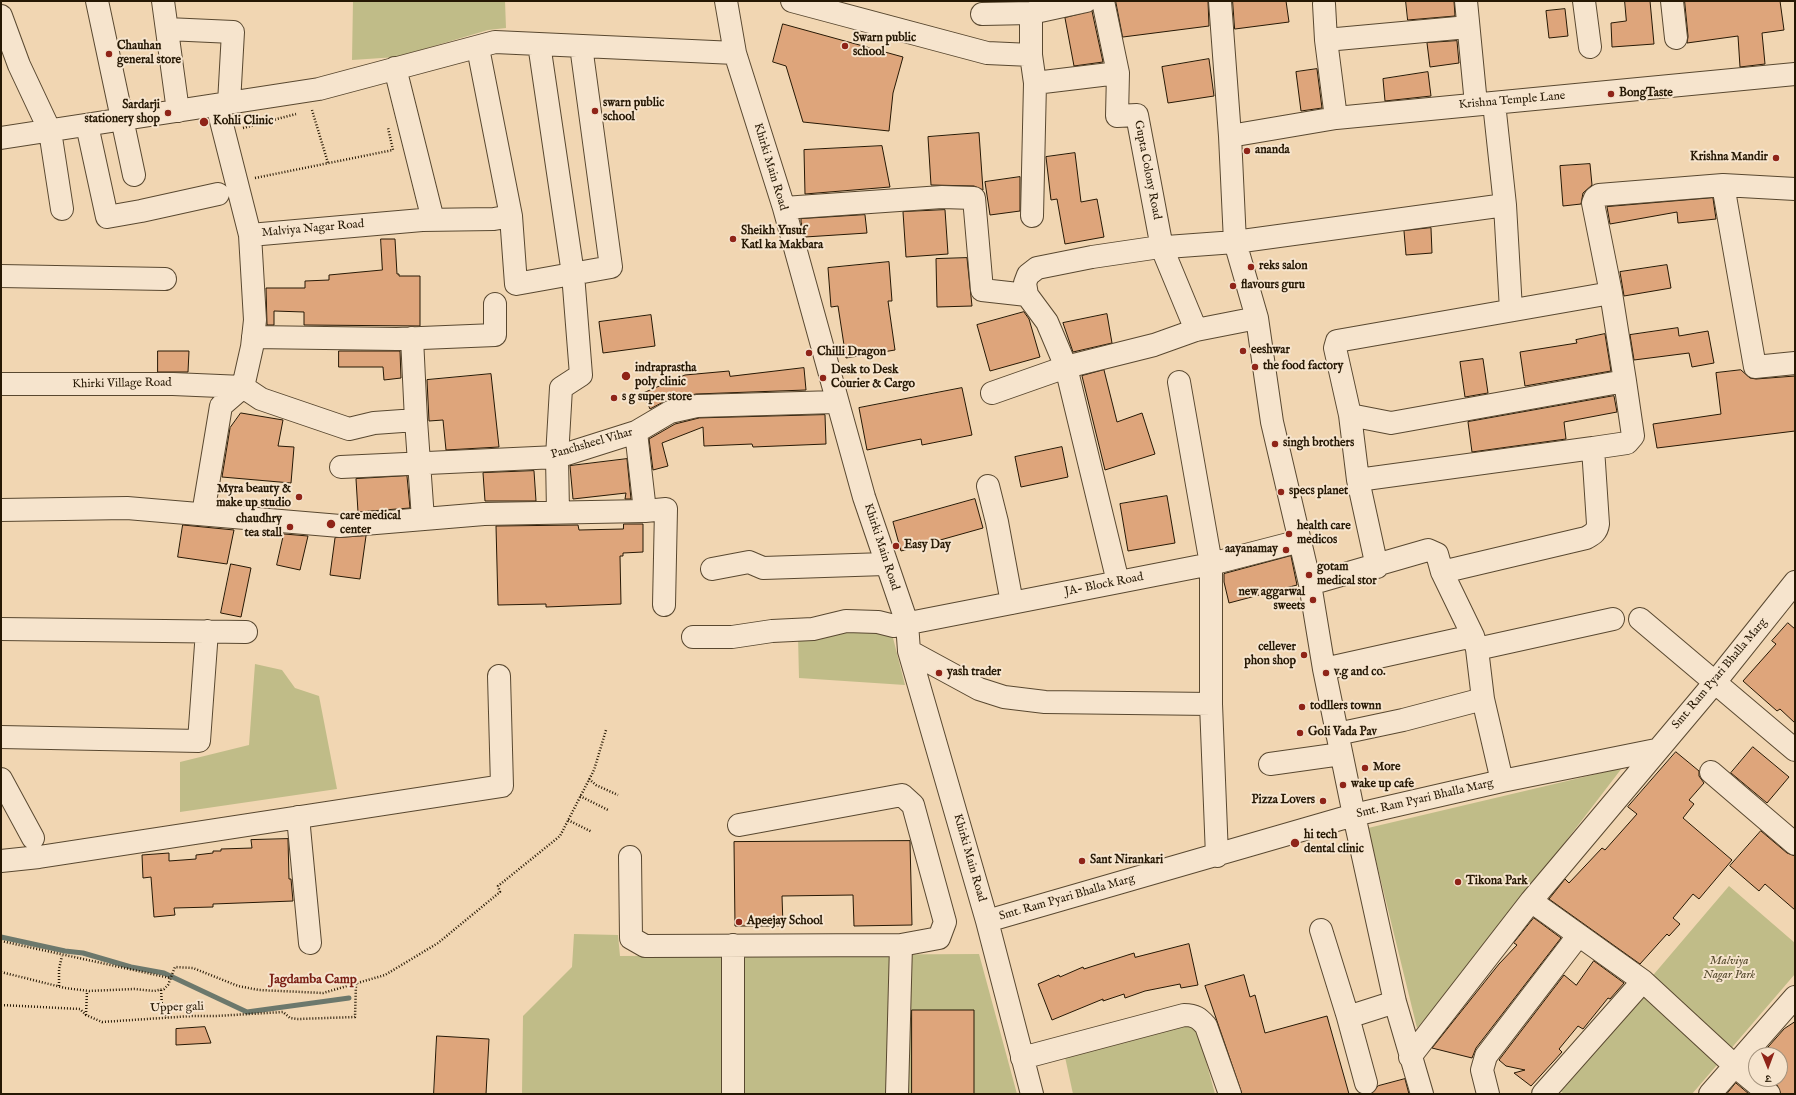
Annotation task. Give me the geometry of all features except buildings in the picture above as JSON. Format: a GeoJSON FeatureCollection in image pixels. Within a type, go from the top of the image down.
{"type":"FeatureCollection","features":[{"type":"Feature","properties":{"kind":"street"},"geometry":{"type":"LineString","coordinates":[[97,1],[134,175]]}},
{"type":"Feature","properties":{"kind":"street"},"geometry":{"type":"LineString","coordinates":[[163,1],[178,111]]}},
{"type":"Feature","properties":{"kind":"street","name":"Khirki Main Road"},"geometry":{"type":"LineString","coordinates":[[726,1],[735,53],[784,208],[836,402],[885,564],[907,623],[909,650],[987,921],[1032,1094]]}},
{"type":"Feature","properties":{"kind":"street"},"geometry":{"type":"LineString","coordinates":[[792,1],[987,53],[1031,55]]}},
{"type":"Feature","properties":{"kind":"street","name":"Gupta Colony Road"},"geometry":{"type":"LineString","coordinates":[[1104,1],[1118,73],[1117,116],[1137,115],[1162,248],[1196,330]]}},
{"type":"Feature","properties":{"kind":"street"},"geometry":{"type":"LineString","coordinates":[[1220,1],[1230,136],[1235,242],[1257,318],[1272,422],[1310,584],[1324,669],[1354,816],[1395,1002],[1422,1094]]}},
{"type":"Feature","properties":{"kind":"street"},"geometry":{"type":"LineString","coordinates":[[1466,1],[1468,27],[1505,205],[1511,310]]}},
{"type":"Feature","properties":{"kind":"street"},"geometry":{"type":"LineString","coordinates":[[1584,1],[1590,47]]}},
{"type":"Feature","properties":{"kind":"street"},"geometry":{"type":"LineString","coordinates":[[1672,1],[1676,38]]}},
{"type":"Feature","properties":{"kind":"street"},"geometry":{"type":"LineString","coordinates":[[982,14],[1031,13],[1077,2]]}},
{"type":"Feature","properties":{"kind":"street"},"geometry":{"type":"LineString","coordinates":[[1324,4],[1326,40],[1336,118]]}},
{"type":"Feature","properties":{"kind":"street"},"geometry":{"type":"LineString","coordinates":[[1031,13],[1031,55],[1035,83],[1032,216]]}},
{"type":"Feature","properties":{"kind":"street"},"geometry":{"type":"LineString","coordinates":[[1,16],[19,65],[50,131],[62,209]]}},
{"type":"Feature","properties":{"kind":"street"},"geometry":{"type":"LineString","coordinates":[[1326,40],[1468,27]]}},
{"type":"Feature","properties":{"kind":"street","name":"Malviya Nagar Road"},"geometry":{"type":"LineString","coordinates":[[167,29],[233,32],[223,104],[250,235],[432,220],[511,216]]}},
{"type":"Feature","properties":{"kind":"street"},"geometry":{"type":"LineString","coordinates":[[1,138],[223,104],[311,105],[395,68],[478,48],[495,42],[735,53]]}},
{"type":"Feature","properties":{"kind":"street"},"geometry":{"type":"LineString","coordinates":[[540,44],[573,274],[581,375],[561,388],[557,457],[558,512]]}},
{"type":"Feature","properties":{"kind":"street"},"geometry":{"type":"LineString","coordinates":[[478,48],[511,216],[516,284],[611,267],[580,46]]}},
{"type":"Feature","properties":{"kind":"street"},"geometry":{"type":"LineString","coordinates":[[395,68],[432,220]]}},
{"type":"Feature","properties":{"kind":"street"},"geometry":{"type":"LineString","coordinates":[[1035,83],[1118,73]]}},
{"type":"Feature","properties":{"kind":"street","name":"Krishna Temple Lane"},"geometry":{"type":"LineString","coordinates":[[1230,136],[1336,118],[1795,74]]}},
{"type":"Feature","properties":{"kind":"street"},"geometry":{"type":"LineString","coordinates":[[87,125],[107,217],[218,194]]}},
{"type":"Feature","properties":{"kind":"street"},"geometry":{"type":"LineString","coordinates":[[1723,185],[1755,368],[1795,363]]}},
{"type":"Feature","properties":{"kind":"street"},"geometry":{"type":"LineString","coordinates":[[1358,480],[1627,443],[1633,436],[1611,293],[1593,202],[1596,196],[1723,185],[1795,189]]}},
{"type":"Feature","properties":{"kind":"street"},"geometry":{"type":"LineString","coordinates":[[784,208],[942,197],[974,198],[982,290],[1027,295]]}},
{"type":"Feature","properties":{"kind":"street"},"geometry":{"type":"LineString","coordinates":[[1118,582],[1066,367],[1047,322],[1027,295],[1025,283],[1028,275],[1037,268],[1092,257],[1162,248],[1235,242],[1505,205]]}},
{"type":"Feature","properties":{"kind":"street"},"geometry":{"type":"LineString","coordinates":[[203,514],[222,406],[243,387],[253,336],[255,294],[250,235]]}},
{"type":"Feature","properties":{"kind":"street"},"geometry":{"type":"LineString","coordinates":[[1,276],[165,279]]}},
{"type":"Feature","properties":{"kind":"street"},"geometry":{"type":"LineString","coordinates":[[1377,567],[1358,480],[1350,415],[1335,344],[1340,339],[1611,293]]}},
{"type":"Feature","properties":{"kind":"street"},"geometry":{"type":"LineString","coordinates":[[253,336],[412,338],[495,335],[495,304]]}},
{"type":"Feature","properties":{"kind":"street"},"geometry":{"type":"LineString","coordinates":[[992,393],[1066,367],[1154,346],[1196,330],[1257,318]]}},
{"type":"Feature","properties":{"kind":"street"},"geometry":{"type":"LineString","coordinates":[[412,338],[423,519]]}},
{"type":"Feature","properties":{"kind":"street"},"geometry":{"type":"LineString","coordinates":[[1350,415],[1390,423],[1625,381]]}},
{"type":"Feature","properties":{"kind":"street"},"geometry":{"type":"LineString","coordinates":[[1179,382],[1212,564],[1211,704],[1217,856]]}},
{"type":"Feature","properties":{"kind":"street","name":"Khirki Village Road"},"geometry":{"type":"LineString","coordinates":[[1,384],[173,384],[243,387]]}},
{"type":"Feature","properties":{"kind":"street"},"geometry":{"type":"LineString","coordinates":[[243,387],[261,398],[349,430],[374,423],[416,420]]}},
{"type":"Feature","properties":{"kind":"street","name":"Panchsheel Vihar"},"geometry":{"type":"LineString","coordinates":[[341,467],[557,457],[636,432],[670,412],[697,406],[836,402]]}},
{"type":"Feature","properties":{"kind":"street"},"geometry":{"type":"LineString","coordinates":[[636,432],[644,511]]}},
{"type":"Feature","properties":{"kind":"street"},"geometry":{"type":"LineString","coordinates":[[1442,572],[1586,538],[1594,534],[1598,524],[1593,448]]}},
{"type":"Feature","properties":{"kind":"street"},"geometry":{"type":"LineString","coordinates":[[988,486],[997,522],[1012,602]]}},
{"type":"Feature","properties":{"kind":"street"},"geometry":{"type":"LineString","coordinates":[[1,510],[127,508],[340,526],[484,514],[644,511],[666,509],[664,605]]}},
{"type":"Feature","properties":{"kind":"street","name":"JA- Block Road"},"geometry":{"type":"LineString","coordinates":[[693,637],[732,637],[772,631],[813,629],[846,621],[878,622],[894,626],[1212,564],[1300,542]]}},
{"type":"Feature","properties":{"kind":"street"},"geometry":{"type":"LineString","coordinates":[[1310,584],[1377,567],[1428,550],[1437,554],[1442,572],[1475,642],[1483,698],[1502,781]]}},
{"type":"Feature","properties":{"kind":"street"},"geometry":{"type":"LineString","coordinates":[[712,569],[749,562],[763,568],[885,564]]}},
{"type":"Feature","properties":{"kind":"street","name":"Smt. Ram Pyari Bhalla Marg"},"geometry":{"type":"LineString","coordinates":[[987,921],[1354,816],[1502,781],[1656,750],[1716,681],[1795,582]]}},
{"type":"Feature","properties":{"kind":"street"},"geometry":{"type":"LineString","coordinates":[[1324,669],[1613,619]]}},
{"type":"Feature","properties":{"kind":"street"},"geometry":{"type":"LineString","coordinates":[[1640,619],[1792,741]]}},
{"type":"Feature","properties":{"kind":"street"},"geometry":{"type":"LineString","coordinates":[[1,629],[246,632]]}},
{"type":"Feature","properties":{"kind":"street"},"geometry":{"type":"LineString","coordinates":[[1,737],[199,741],[207,631]]}},
{"type":"Feature","properties":{"kind":"street"},"geometry":{"type":"LineString","coordinates":[[909,650],[979,689],[1004,697],[1045,702],[1211,704]]}},
{"type":"Feature","properties":{"kind":"street"},"geometry":{"type":"LineString","coordinates":[[1,861],[39,857],[502,786],[499,676]]}},
{"type":"Feature","properties":{"kind":"street"},"geometry":{"type":"LineString","coordinates":[[1270,764],[1339,744],[1403,720],[1483,698]]}},
{"type":"Feature","properties":{"kind":"street"},"geometry":{"type":"LineString","coordinates":[[1410,1057],[1531,901],[1656,750]]}},
{"type":"Feature","properties":{"kind":"street"},"geometry":{"type":"LineString","coordinates":[[1711,772],[1795,844]]}},
{"type":"Feature","properties":{"kind":"street"},"geometry":{"type":"LineString","coordinates":[[1,779],[33,838]]}},
{"type":"Feature","properties":{"kind":"street"},"geometry":{"type":"LineString","coordinates":[[630,857],[631,938],[645,946],[901,945],[939,938],[945,922],[913,805],[902,796],[739,825]]}},
{"type":"Feature","properties":{"kind":"street"},"geometry":{"type":"LineString","coordinates":[[298,817],[310,943]]}},
{"type":"Feature","properties":{"kind":"street"},"geometry":{"type":"LineString","coordinates":[[1531,901],[1643,981],[1735,1066],[1769,1094]]}},
{"type":"Feature","properties":{"kind":"street"},"geometry":{"type":"LineString","coordinates":[[1321,930],[1348,1017],[1366,1083]]}},
{"type":"Feature","properties":{"kind":"street"},"geometry":{"type":"LineString","coordinates":[[1488,1094],[1482,1070],[1486,1056],[1578,936]]}},
{"type":"Feature","properties":{"kind":"street"},"geometry":{"type":"LineString","coordinates":[[733,945],[734,1094]]}},
{"type":"Feature","properties":{"kind":"street"},"geometry":{"type":"LineString","coordinates":[[897,1094],[901,945]]}},
{"type":"Feature","properties":{"kind":"street"},"geometry":{"type":"LineString","coordinates":[[1543,1094],[1643,981]]}},
{"type":"Feature","properties":{"kind":"street"},"geometry":{"type":"LineString","coordinates":[[1710,1094],[1795,997]]}},
{"type":"Feature","properties":{"kind":"street"},"geometry":{"type":"LineString","coordinates":[[1348,1017],[1395,1002]]}},
{"type":"Feature","properties":{"kind":"street"},"geometry":{"type":"LineString","coordinates":[[1022,1058],[1184,1015],[1192,1015],[1199,1018],[1206,1026],[1230,1094]]}},
{"type":"Feature","properties":{"kind":"path"},"geometry":{"type":"LineString","coordinates":[[311,105],[328,163]]}},
{"type":"Feature","properties":{"kind":"path"},"geometry":{"type":"LineString","coordinates":[[241,129],[298,114]]}},
{"type":"Feature","properties":{"kind":"path"},"geometry":{"type":"LineString","coordinates":[[251,171],[253,178],[393,150],[386,121]]}},
{"type":"Feature","properties":{"kind":"path"},"geometry":{"type":"LineString","coordinates":[[1,972],[87,991],[130,989],[154,991],[161,990],[168,985],[175,967],[193,968],[238,986],[259,990],[323,993],[386,975],[438,944],[500,892],[498,886],[560,836],[594,770],[606,730]]}},
{"type":"Feature","properties":{"kind":"path"},"geometry":{"type":"LineString","coordinates":[[589,779],[596,785],[618,795]]}},
{"type":"Feature","properties":{"kind":"path"},"geometry":{"type":"LineString","coordinates":[[580,796],[608,810]]}},
{"type":"Feature","properties":{"kind":"path"},"geometry":{"type":"LineString","coordinates":[[568,820],[592,832]]}},
{"type":"Feature","properties":{"kind":"path"},"geometry":{"type":"LineString","coordinates":[[1,941],[62,956],[170,978]]}},
{"type":"Feature","properties":{"kind":"path"},"geometry":{"type":"LineString","coordinates":[[59,986],[59,969],[62,956]]}},
{"type":"Feature","properties":{"kind":"path","name":"Upper gali"},"geometry":{"type":"LineString","coordinates":[[1,1005],[80,1009],[86,1015],[102,1022],[283,1012],[290,1018],[356,1017],[356,984]]}},
{"type":"Feature","properties":{"kind":"path"},"geometry":{"type":"LineString","coordinates":[[161,990],[162,1006],[166,1005],[166,1018]]}},
{"type":"Feature","properties":{"kind":"path"},"geometry":{"type":"LineString","coordinates":[[86,1015],[87,991]]}},
{"type":"Feature","properties":{"kind":"green space"},"geometry":{"type":"Polygon","coordinates":[[[353,1],[505,1],[506,28],[488,30],[397,57],[352,60],[353,1]]]}},
{"type":"Feature","properties":{"kind":"green space"},"geometry":{"type":"Polygon","coordinates":[[[891,630],[905,685],[799,678],[798,636],[823,631],[891,630]]]}},
{"type":"Feature","properties":{"kind":"green space"},"geometry":{"type":"Polygon","coordinates":[[[255,664],[282,670],[295,688],[319,696],[337,789],[180,812],[180,762],[249,745],[255,664]]]}},
{"type":"Feature","properties":{"kind":"green space","name":"Tikona Park"},"geometry":{"type":"Polygon","coordinates":[[[1622,768],[1470,966],[1417,1028],[1368,828],[1622,768]]]}},
{"type":"Feature","properties":{"kind":"green space","name":"Malviya Nagar Park"},"geometry":{"type":"Polygon","coordinates":[[[1729,886],[1795,943],[1795,974],[1692,1094],[1564,1094],[1557,1088],[1729,886]]]}},
{"type":"Feature","properties":{"kind":"green space"},"geometry":{"type":"Polygon","coordinates":[[[574,934],[618,935],[620,956],[979,954],[1017,1094],[522,1094],[523,1016],[572,967],[574,934]]]}},
{"type":"Feature","properties":{"kind":"green space"},"geometry":{"type":"Polygon","coordinates":[[[1194,1017],[1215,1094],[1073,1094],[1065,1057],[1194,1017]]]}},
{"type":"Feature","properties":{"kind":"waterway"},"geometry":{"type":"LineString","coordinates":[[1,937],[65,951],[83,953],[131,967],[164,973],[247,1012],[349,998]]}},
{"type":"Feature","properties":{"kind":"place","name":"Swarn public school"},"geometry":{"type":"Point","coordinates":[845,46]}},
{"type":"Feature","properties":{"kind":"place","name":"Chauhan general store"},"geometry":{"type":"Point","coordinates":[109,54]}},
{"type":"Feature","properties":{"kind":"place","name":"BongTaste"},"geometry":{"type":"Point","coordinates":[1611,94]}},
{"type":"Feature","properties":{"kind":"place","name":"swarn public school"},"geometry":{"type":"Point","coordinates":[595,111]}},
{"type":"Feature","properties":{"kind":"place","name":"Sardarji stationery shop"},"geometry":{"type":"Point","coordinates":[168,113]}},
{"type":"Feature","properties":{"kind":"place","name":"Kohli Clinic"},"geometry":{"type":"Point","coordinates":[204,122]}},
{"type":"Feature","properties":{"kind":"place","name":"ananda"},"geometry":{"type":"Point","coordinates":[1247,151]}},
{"type":"Feature","properties":{"kind":"place","name":"Krishna Mandir"},"geometry":{"type":"Point","coordinates":[1776,158]}},
{"type":"Feature","properties":{"kind":"place","name":"Sheikh Yusuf Katl ka Makbara"},"geometry":{"type":"Point","coordinates":[733,239]}},
{"type":"Feature","properties":{"kind":"place","name":"reks salon"},"geometry":{"type":"Point","coordinates":[1251,267]}},
{"type":"Feature","properties":{"kind":"place","name":"flavours guru"},"geometry":{"type":"Point","coordinates":[1233,286]}},
{"type":"Feature","properties":{"kind":"place","name":"eeshwar"},"geometry":{"type":"Point","coordinates":[1243,351]}},
{"type":"Feature","properties":{"kind":"place","name":"Chilli Dragon"},"geometry":{"type":"Point","coordinates":[809,353]}},
{"type":"Feature","properties":{"kind":"place","name":"the food factory"},"geometry":{"type":"Point","coordinates":[1255,367]}},
{"type":"Feature","properties":{"kind":"place","name":"indraprastha poly clinic"},"geometry":{"type":"Point","coordinates":[626,376]}},
{"type":"Feature","properties":{"kind":"place","name":"Desk to Desk Courier & Cargo"},"geometry":{"type":"Point","coordinates":[823,378]}},
{"type":"Feature","properties":{"kind":"place","name":"s g super store"},"geometry":{"type":"Point","coordinates":[614,398]}},
{"type":"Feature","properties":{"kind":"place","name":"singh brothers"},"geometry":{"type":"Point","coordinates":[1275,444]}},
{"type":"Feature","properties":{"kind":"place","name":"specs planet"},"geometry":{"type":"Point","coordinates":[1281,492]}},
{"type":"Feature","properties":{"kind":"place","name":"Myra beauty & make up studio"},"geometry":{"type":"Point","coordinates":[299,497]}},
{"type":"Feature","properties":{"kind":"place","name":"care medical center"},"geometry":{"type":"Point","coordinates":[331,524]}},
{"type":"Feature","properties":{"kind":"place","name":"chaudhry tea stall"},"geometry":{"type":"Point","coordinates":[290,527]}},
{"type":"Feature","properties":{"kind":"place","name":"health care medicos"},"geometry":{"type":"Point","coordinates":[1289,534]}},
{"type":"Feature","properties":{"kind":"place","name":"Easy Day"},"geometry":{"type":"Point","coordinates":[896,546]}},
{"type":"Feature","properties":{"kind":"place","name":"aayanamay"},"geometry":{"type":"Point","coordinates":[1286,550]}},
{"type":"Feature","properties":{"kind":"place","name":"gotam medical stor"},"geometry":{"type":"Point","coordinates":[1309,575]}},
{"type":"Feature","properties":{"kind":"place","name":"new aggarwal sweets"},"geometry":{"type":"Point","coordinates":[1313,600]}},
{"type":"Feature","properties":{"kind":"place","name":"cellever phon shop"},"geometry":{"type":"Point","coordinates":[1304,655]}},
{"type":"Feature","properties":{"kind":"place","name":"yash trader"},"geometry":{"type":"Point","coordinates":[939,673]}},
{"type":"Feature","properties":{"kind":"place","name":"v.g and co."},"geometry":{"type":"Point","coordinates":[1326,673]}},
{"type":"Feature","properties":{"kind":"place","name":"todllers townn"},"geometry":{"type":"Point","coordinates":[1302,707]}},
{"type":"Feature","properties":{"kind":"place","name":"Goli Vada Pav"},"geometry":{"type":"Point","coordinates":[1300,733]}},
{"type":"Feature","properties":{"kind":"place","name":"More"},"geometry":{"type":"Point","coordinates":[1365,768]}},
{"type":"Feature","properties":{"kind":"place","name":"wake up cafe"},"geometry":{"type":"Point","coordinates":[1343,785]}},
{"type":"Feature","properties":{"kind":"place","name":"Pizza Lovers"},"geometry":{"type":"Point","coordinates":[1323,801]}},
{"type":"Feature","properties":{"kind":"place","name":"hi tech dental clinic"},"geometry":{"type":"Point","coordinates":[1295,843]}},
{"type":"Feature","properties":{"kind":"place","name":"Sant Nirankari"},"geometry":{"type":"Point","coordinates":[1082,861]}},
{"type":"Feature","properties":{"kind":"place","name":"Tikona Park"},"geometry":{"type":"Point","coordinates":[1458,882]}},
{"type":"Feature","properties":{"kind":"place","name":"Apeejay School"},"geometry":{"type":"Point","coordinates":[739,922]}},
{"type":"Feature","properties":{"kind":"district","name":"Jagdamba Camp"},"geometry":{"type":"Point","coordinates":[313,980]}}]}
